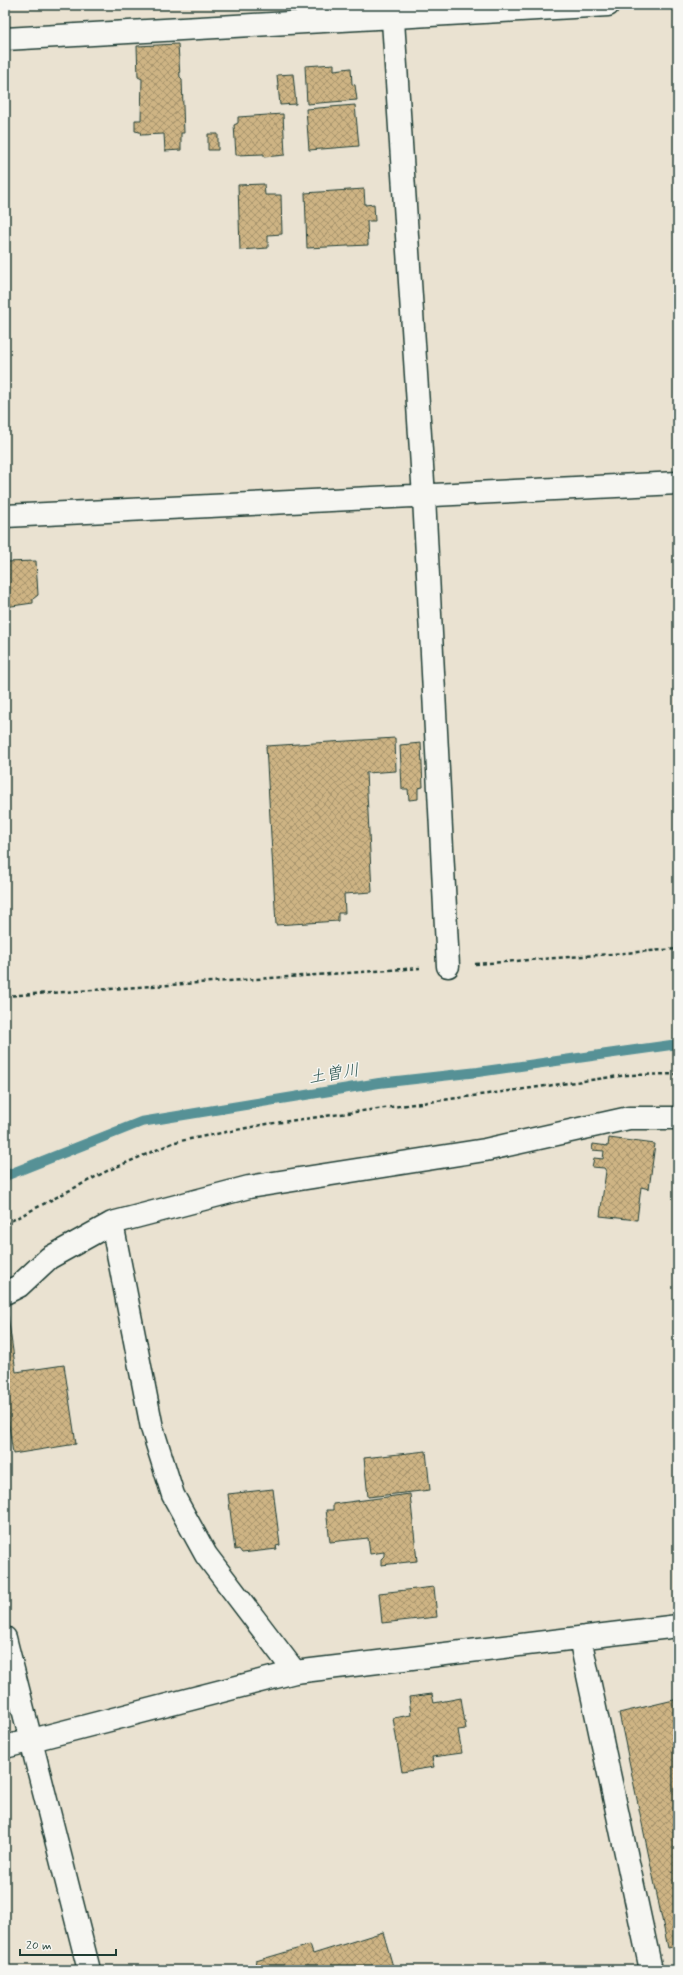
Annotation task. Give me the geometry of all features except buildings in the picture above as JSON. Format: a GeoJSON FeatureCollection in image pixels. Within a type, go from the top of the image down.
{"type":"FeatureCollection","features":[{"type":"Feature","properties":{"kind":"street"},"geometry":{"type":"LineString","coordinates":[[5,39],[392,11],[608,5]]}},
{"type":"Feature","properties":{"kind":"street"},"geometry":{"type":"LineString","coordinates":[[392,11],[424,497],[448,966]]}},
{"type":"Feature","properties":{"kind":"street"},"geometry":{"type":"LineString","coordinates":[[5,516],[424,497],[678,483]]}},
{"type":"Feature","properties":{"kind":"street"},"geometry":{"type":"LineString","coordinates":[[5,1293],[19,1286],[49,1258],[112,1223],[249,1187],[485,1150],[629,1118],[678,1118]]}},
{"type":"Feature","properties":{"kind":"street"},"geometry":{"type":"LineString","coordinates":[[112,1223],[152,1428],[173,1495],[206,1555],[295,1672]]}},
{"type":"Feature","properties":{"kind":"street"},"geometry":{"type":"LineString","coordinates":[[5,1747],[295,1672],[678,1626]]}},
{"type":"Feature","properties":{"kind":"street"},"geometry":{"type":"LineString","coordinates":[[5,1638],[89,1970]]}},
{"type":"Feature","properties":{"kind":"street"},"geometry":{"type":"LineString","coordinates":[[580,1638],[652,1970]]}},
{"type":"Feature","properties":{"kind":"path"},"geometry":{"type":"LineString","coordinates":[[5,996],[678,949]]}},
{"type":"Feature","properties":{"kind":"path"},"geometry":{"type":"LineString","coordinates":[[5,1224],[107,1171],[174,1142],[267,1124],[627,1075],[678,1074]]}},
{"type":"Feature","properties":{"kind":"waterway","name":"土曽川"},"geometry":{"type":"LineString","coordinates":[[5,1176],[141,1122],[379,1083],[478,1072],[678,1044]]}}]}
